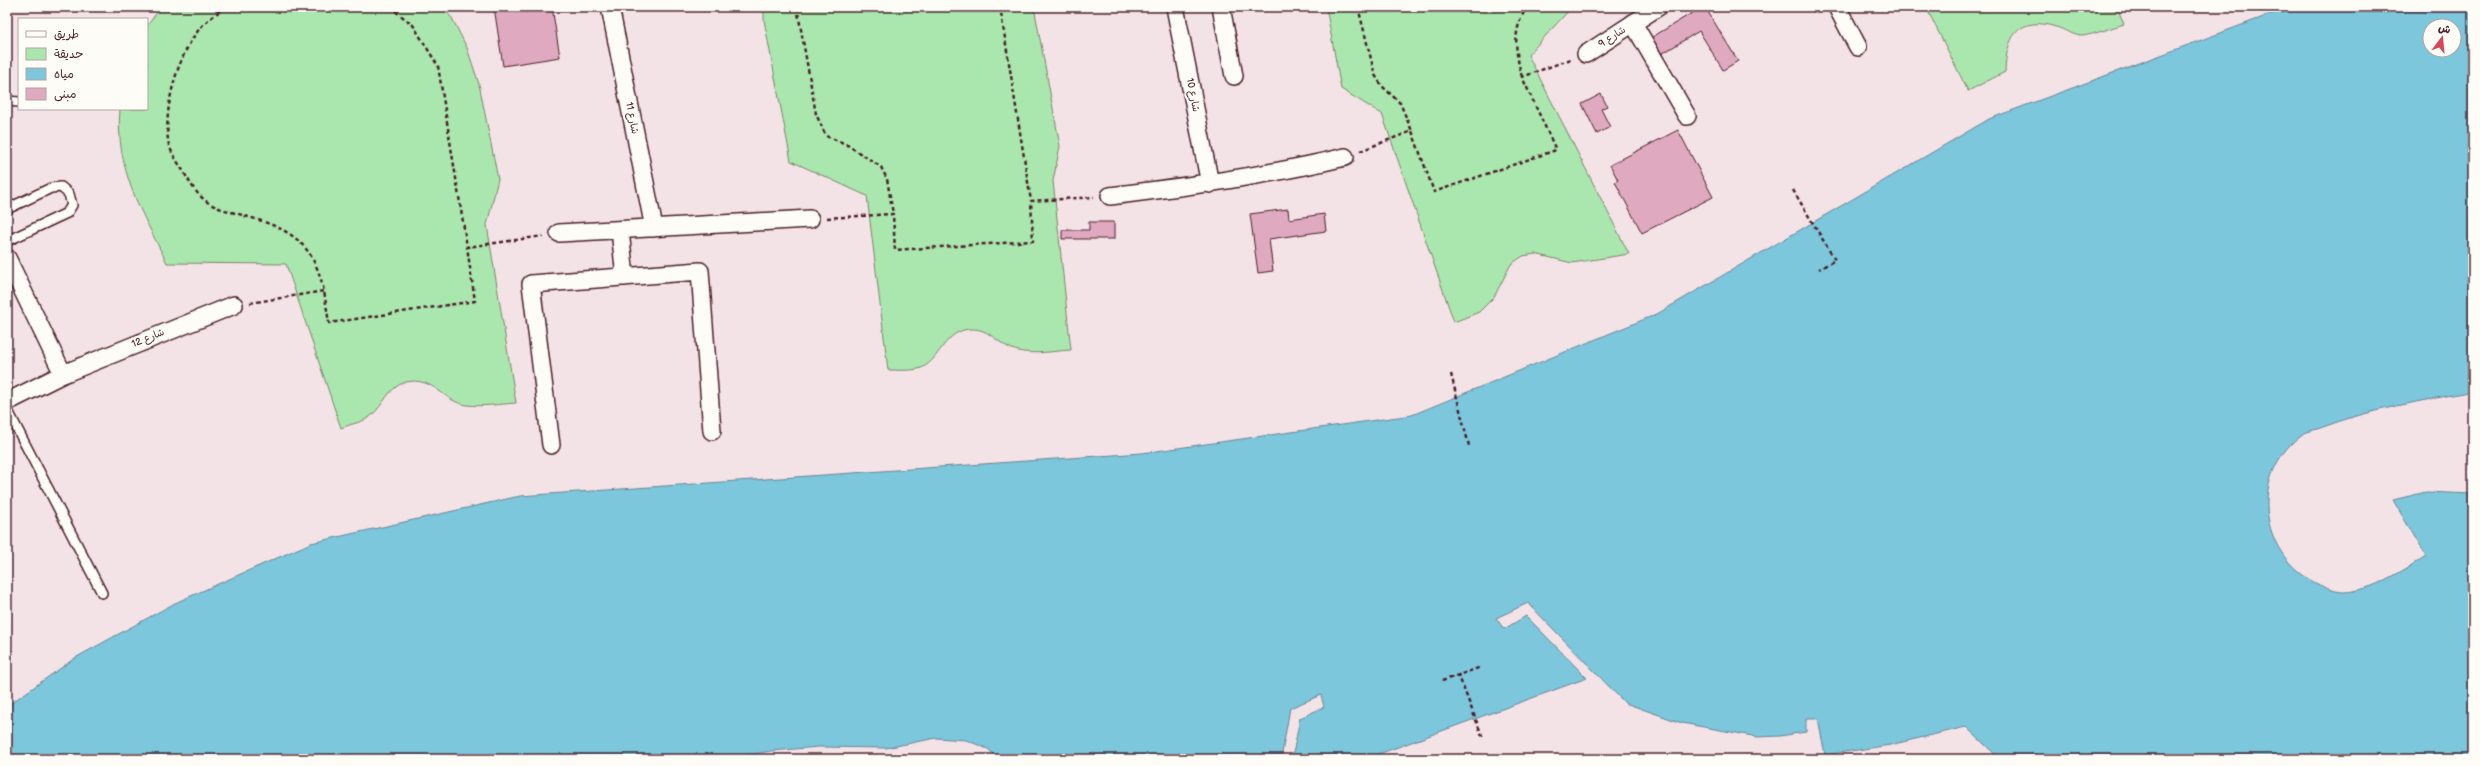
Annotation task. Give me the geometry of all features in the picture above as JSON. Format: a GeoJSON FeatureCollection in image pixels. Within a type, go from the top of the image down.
{"type":"FeatureCollection","features":[{"type":"Feature","properties":{"kind":"street","name":"شارع 11"},"geometry":{"type":"LineString","coordinates":[[610,7],[654,228]]}},
{"type":"Feature","properties":{"kind":"street","name":"شارع 10"},"geometry":{"type":"LineString","coordinates":[[1175,7],[1210,184]]}},
{"type":"Feature","properties":{"kind":"street"},"geometry":{"type":"LineString","coordinates":[[1221,7],[1234,76]]}},
{"type":"Feature","properties":{"kind":"street","name":"شارع 9"},"geometry":{"type":"LineString","coordinates":[[1586,54],[1658,7]]}},
{"type":"Feature","properties":{"kind":"street"},"geometry":{"type":"LineString","coordinates":[[1837,7],[1858,47]]}},
{"type":"Feature","properties":{"kind":"street"},"geometry":{"type":"LineString","coordinates":[[1633,24],[1687,116]]}},
{"type":"Feature","properties":{"kind":"street"},"geometry":{"type":"LineString","coordinates":[[1110,196],[1210,184],[1282,172],[1345,157]]}},
{"type":"Feature","properties":{"kind":"street"},"geometry":{"type":"LineString","coordinates":[[559,233],[810,219]]}},
{"type":"Feature","properties":{"kind":"street"},"geometry":{"type":"LineString","coordinates":[[620,230],[626,277]]}},
{"type":"Feature","properties":{"kind":"street"},"geometry":{"type":"LineString","coordinates":[[7,258],[63,374]]}},
{"type":"Feature","properties":{"kind":"street"},"geometry":{"type":"LineString","coordinates":[[551,445],[531,284],[700,271],[712,431]]}},
{"type":"Feature","properties":{"kind":"street","name":"شارع 12"},"geometry":{"type":"LineString","coordinates":[[7,402],[63,374],[234,305]]}},
{"type":"Feature","properties":{"kind":"lane"},"geometry":{"type":"LineString","coordinates":[[7,101],[18,102]]}},
{"type":"Feature","properties":{"kind":"lane"},"geometry":{"type":"LineString","coordinates":[[7,209],[51,188],[61,187],[69,194],[72,205],[67,213],[7,241]]}},
{"type":"Feature","properties":{"kind":"lane"},"geometry":{"type":"LineString","coordinates":[[7,409],[102,593]]}},
{"type":"Feature","properties":{"kind":"path"},"geometry":{"type":"LineString","coordinates":[[225,7],[201,27],[177,68],[169,114],[168,141],[186,176],[197,193],[207,202],[275,226],[289,233],[306,247],[318,267],[324,291],[329,323],[476,301],[438,66],[413,25],[390,7]]}},
{"type":"Feature","properties":{"kind":"path"},"geometry":{"type":"LineString","coordinates":[[797,7],[816,114],[822,129],[826,136],[866,155],[881,167],[887,179],[893,214],[895,250],[1033,241],[1031,201],[1000,7]]}},
{"type":"Feature","properties":{"kind":"path"},"geometry":{"type":"LineString","coordinates":[[1358,7],[1375,75],[1382,86],[1400,103],[1412,131],[1434,192],[1556,150],[1522,77],[1518,61],[1516,35],[1518,22],[1527,7]]}},
{"type":"Feature","properties":{"kind":"path"},"geometry":{"type":"LineString","coordinates":[[1522,77],[1586,54]]}},
{"type":"Feature","properties":{"kind":"path"},"geometry":{"type":"LineString","coordinates":[[1345,157],[1412,131]]}},
{"type":"Feature","properties":{"kind":"path"},"geometry":{"type":"LineString","coordinates":[[1793,190],[1835,260],[1819,269]]}},
{"type":"Feature","properties":{"kind":"path"},"geometry":{"type":"LineString","coordinates":[[1031,201],[1110,196]]}},
{"type":"Feature","properties":{"kind":"path"},"geometry":{"type":"LineString","coordinates":[[810,219],[893,214]]}},
{"type":"Feature","properties":{"kind":"path"},"geometry":{"type":"LineString","coordinates":[[467,247],[559,233]]}},
{"type":"Feature","properties":{"kind":"path"},"geometry":{"type":"LineString","coordinates":[[234,305],[324,291]]}},
{"type":"Feature","properties":{"kind":"path"},"geometry":{"type":"LineString","coordinates":[[1451,374],[1469,446]]}},
{"type":"Feature","properties":{"kind":"path"},"geometry":{"type":"LineString","coordinates":[[1442,681],[1481,667]]}},
{"type":"Feature","properties":{"kind":"path"},"geometry":{"type":"LineString","coordinates":[[1458,674],[1483,738]]}},
{"type":"Feature","properties":{"kind":"green space"},"geometry":{"type":"Polygon","coordinates":[[[161,7],[442,7],[452,18],[467,48],[479,84],[498,179],[487,225],[516,403],[485,406],[467,405],[451,399],[424,383],[416,381],[406,382],[400,384],[390,392],[376,411],[369,417],[341,428],[286,264],[167,263],[139,207],[132,189],[126,171],[120,131],[120,110],[148,110],[148,25],[161,7]]]}},
{"type":"Feature","properties":{"kind":"green space"},"geometry":{"type":"Polygon","coordinates":[[[764,7],[1034,7],[1060,146],[1053,181],[1071,350],[1039,353],[1023,352],[1004,345],[983,331],[973,329],[963,330],[948,340],[932,360],[925,366],[914,370],[888,370],[867,196],[791,161],[764,20],[764,7]]]}},
{"type":"Feature","properties":{"kind":"green space"},"geometry":{"type":"Polygon","coordinates":[[[1326,7],[1572,7],[1528,55],[1629,254],[1572,263],[1535,254],[1523,256],[1511,264],[1494,297],[1479,312],[1454,322],[1382,114],[1341,89],[1326,7]]]}},
{"type":"Feature","properties":{"kind":"green space"},"geometry":{"type":"Polygon","coordinates":[[[1926,7],[2117,7],[2124,24],[2082,36],[2043,24],[2032,24],[2023,27],[2012,39],[2008,49],[2005,72],[1968,91],[1926,7]]]}},
{"type":"Feature","properties":{"kind":"water"},"geometry":{"type":"Polygon","coordinates":[[[2328,7],[2473,7],[2473,391],[2378,410],[2302,434],[2284,452],[2273,471],[2268,491],[2267,512],[2272,532],[2281,551],[2294,568],[2319,585],[2331,590],[2344,592],[2355,591],[2376,584],[2397,574],[2426,556],[2393,500],[2426,492],[2473,494],[2473,759],[2000,759],[1966,727],[1890,745],[1825,755],[1818,718],[1806,718],[1806,732],[1780,736],[1758,737],[1682,723],[1625,703],[1528,603],[1496,618],[1504,629],[1526,616],[1587,678],[1365,759],[1292,759],[1300,718],[1324,707],[1321,695],[1290,708],[1281,759],[998,759],[988,749],[966,740],[936,738],[886,748],[819,747],[771,751],[725,759],[7,759],[7,706],[75,658],[175,603],[311,543],[520,496],[1142,453],[1412,415],[1657,314],[1989,119],[2274,13],[2328,7]]]}},
{"type":"Feature","properties":{"kind":"building"},"geometry":{"type":"Polygon","coordinates":[[[494,7],[552,7],[560,57],[503,66],[494,7]]]}},
{"type":"Feature","properties":{"kind":"building"},"geometry":{"type":"Polygon","coordinates":[[[1702,7],[1705,7],[1738,61],[1723,70],[1699,31],[1660,55],[1649,39],[1702,7]]]}},
{"type":"Feature","properties":{"kind":"building"},"geometry":{"type":"Polygon","coordinates":[[[1601,94],[1607,106],[1601,109],[1610,127],[1597,134],[1582,104],[1601,94]]]}},
{"type":"Feature","properties":{"kind":"building"},"geometry":{"type":"Polygon","coordinates":[[[1678,130],[1713,197],[1642,233],[1615,182],[1618,180],[1610,165],[1678,130]]]}},
{"type":"Feature","properties":{"kind":"building"},"geometry":{"type":"Polygon","coordinates":[[[1288,209],[1289,219],[1324,214],[1326,231],[1269,239],[1273,271],[1258,273],[1250,214],[1288,209]]]}},
{"type":"Feature","properties":{"kind":"building"},"geometry":{"type":"Polygon","coordinates":[[[1089,222],[1114,222],[1114,239],[1062,239],[1062,230],[1089,230],[1089,222]]]}}]}
